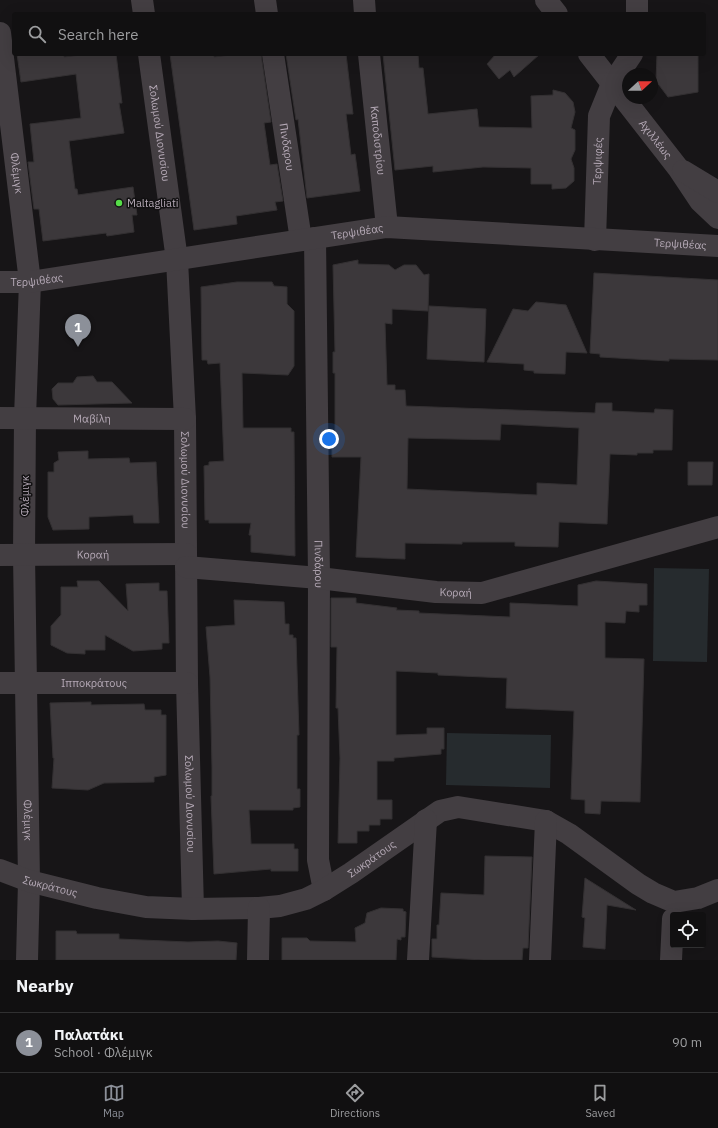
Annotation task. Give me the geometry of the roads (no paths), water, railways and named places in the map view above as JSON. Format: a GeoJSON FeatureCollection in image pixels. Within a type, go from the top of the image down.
{"type":"FeatureCollection","features":[{"type":"Feature","properties":{"kind":"street"},"geometry":{"type":"LineString","coordinates":[[142,0],[144,12]]}},
{"type":"Feature","properties":{"kind":"street"},"geometry":{"type":"LineString","coordinates":[[265,0],[267,12]]}},
{"type":"Feature","properties":{"kind":"street"},"geometry":{"type":"LineString","coordinates":[[364,0],[365,12]]}},
{"type":"Feature","properties":{"kind":"street"},"geometry":{"type":"LineString","coordinates":[[546,0],[555,12]]}},
{"type":"Feature","properties":{"kind":"street"},"geometry":{"type":"LineString","coordinates":[[637,0],[637,12]]}},
{"type":"Feature","properties":{"kind":"street","name":"Φλέμιγκ"},"geometry":{"type":"LineString","coordinates":[[0,33],[30,282],[25,417],[24,556],[29,881],[27,960]]}},
{"type":"Feature","properties":{"kind":"street","name":"Σολωμού Διονυσίου"},"geometry":{"type":"LineString","coordinates":[[149,56],[177,260],[185,419],[187,683],[194,909]]}},
{"type":"Feature","properties":{"kind":"street","name":"Πινδάρου"},"geometry":{"type":"LineString","coordinates":[[273,56],[308,239],[319,578],[318,860],[324,890]]}},
{"type":"Feature","properties":{"kind":"street","name":"Καποδιστρίου"},"geometry":{"type":"LineString","coordinates":[[369,56],[386,227]]}},
{"type":"Feature","properties":{"kind":"street","name":"Αχιλλέως"},"geometry":{"type":"LineString","coordinates":[[591,56],[678,168],[700,201],[718,218]]}},
{"type":"Feature","properties":{"kind":"street","name":"Τερψιφές"},"geometry":{"type":"LineString","coordinates":[[595,240],[599,116],[612,84],[631,56]]}},
{"type":"Feature","properties":{"kind":"street","name":"Αχιλλέως"},"geometry":{"type":"LineString","coordinates":[[678,168],[718,192]]}},
{"type":"Feature","properties":{"kind":"street","name":"Τερψιθέας"},"geometry":{"type":"LineString","coordinates":[[0,282],[30,282],[386,227],[718,246]]}},
{"type":"Feature","properties":{"kind":"street","name":"Μαβίλη"},"geometry":{"type":"LineString","coordinates":[[0,418],[185,419]]}},
{"type":"Feature","properties":{"kind":"street","name":"Κοραή"},"geometry":{"type":"LineString","coordinates":[[0,556],[186,560],[436,592],[482,593],[718,528]]}},
{"type":"Feature","properties":{"kind":"street","name":"Ιπποκράτους"},"geometry":{"type":"LineString","coordinates":[[0,684],[187,683]]}},
{"type":"Feature","properties":{"kind":"street","name":"Σωκράτους"},"geometry":{"type":"LineString","coordinates":[[0,870],[29,881],[98,898],[146,906],[194,909],[259,908],[298,902],[324,890],[440,811],[458,807],[546,821],[569,834],[638,884],[653,893],[673,912]]}},
{"type":"Feature","properties":{"kind":"street"},"geometry":{"type":"LineString","coordinates":[[418,960],[426,820]]}},
{"type":"Feature","properties":{"kind":"street"},"geometry":{"type":"LineString","coordinates":[[540,960],[546,821]]}},
{"type":"Feature","properties":{"kind":"street"},"geometry":{"type":"LineString","coordinates":[[673,912],[698,898],[718,890]]}},
{"type":"Feature","properties":{"kind":"street"},"geometry":{"type":"LineString","coordinates":[[258,960],[259,908]]}},
{"type":"Feature","properties":{"kind":"street"},"geometry":{"type":"LineString","coordinates":[[671,960],[672,948]]}},
{"type":"Feature","properties":{"kind":"place","name":"Maltagliati"},"geometry":{"type":"Point","coordinates":[119,203]}},
{"type":"Feature","properties":{"kind":"place","name":"Παλατάκι"},"geometry":{"type":"Point","coordinates":[78,347]}}]}
